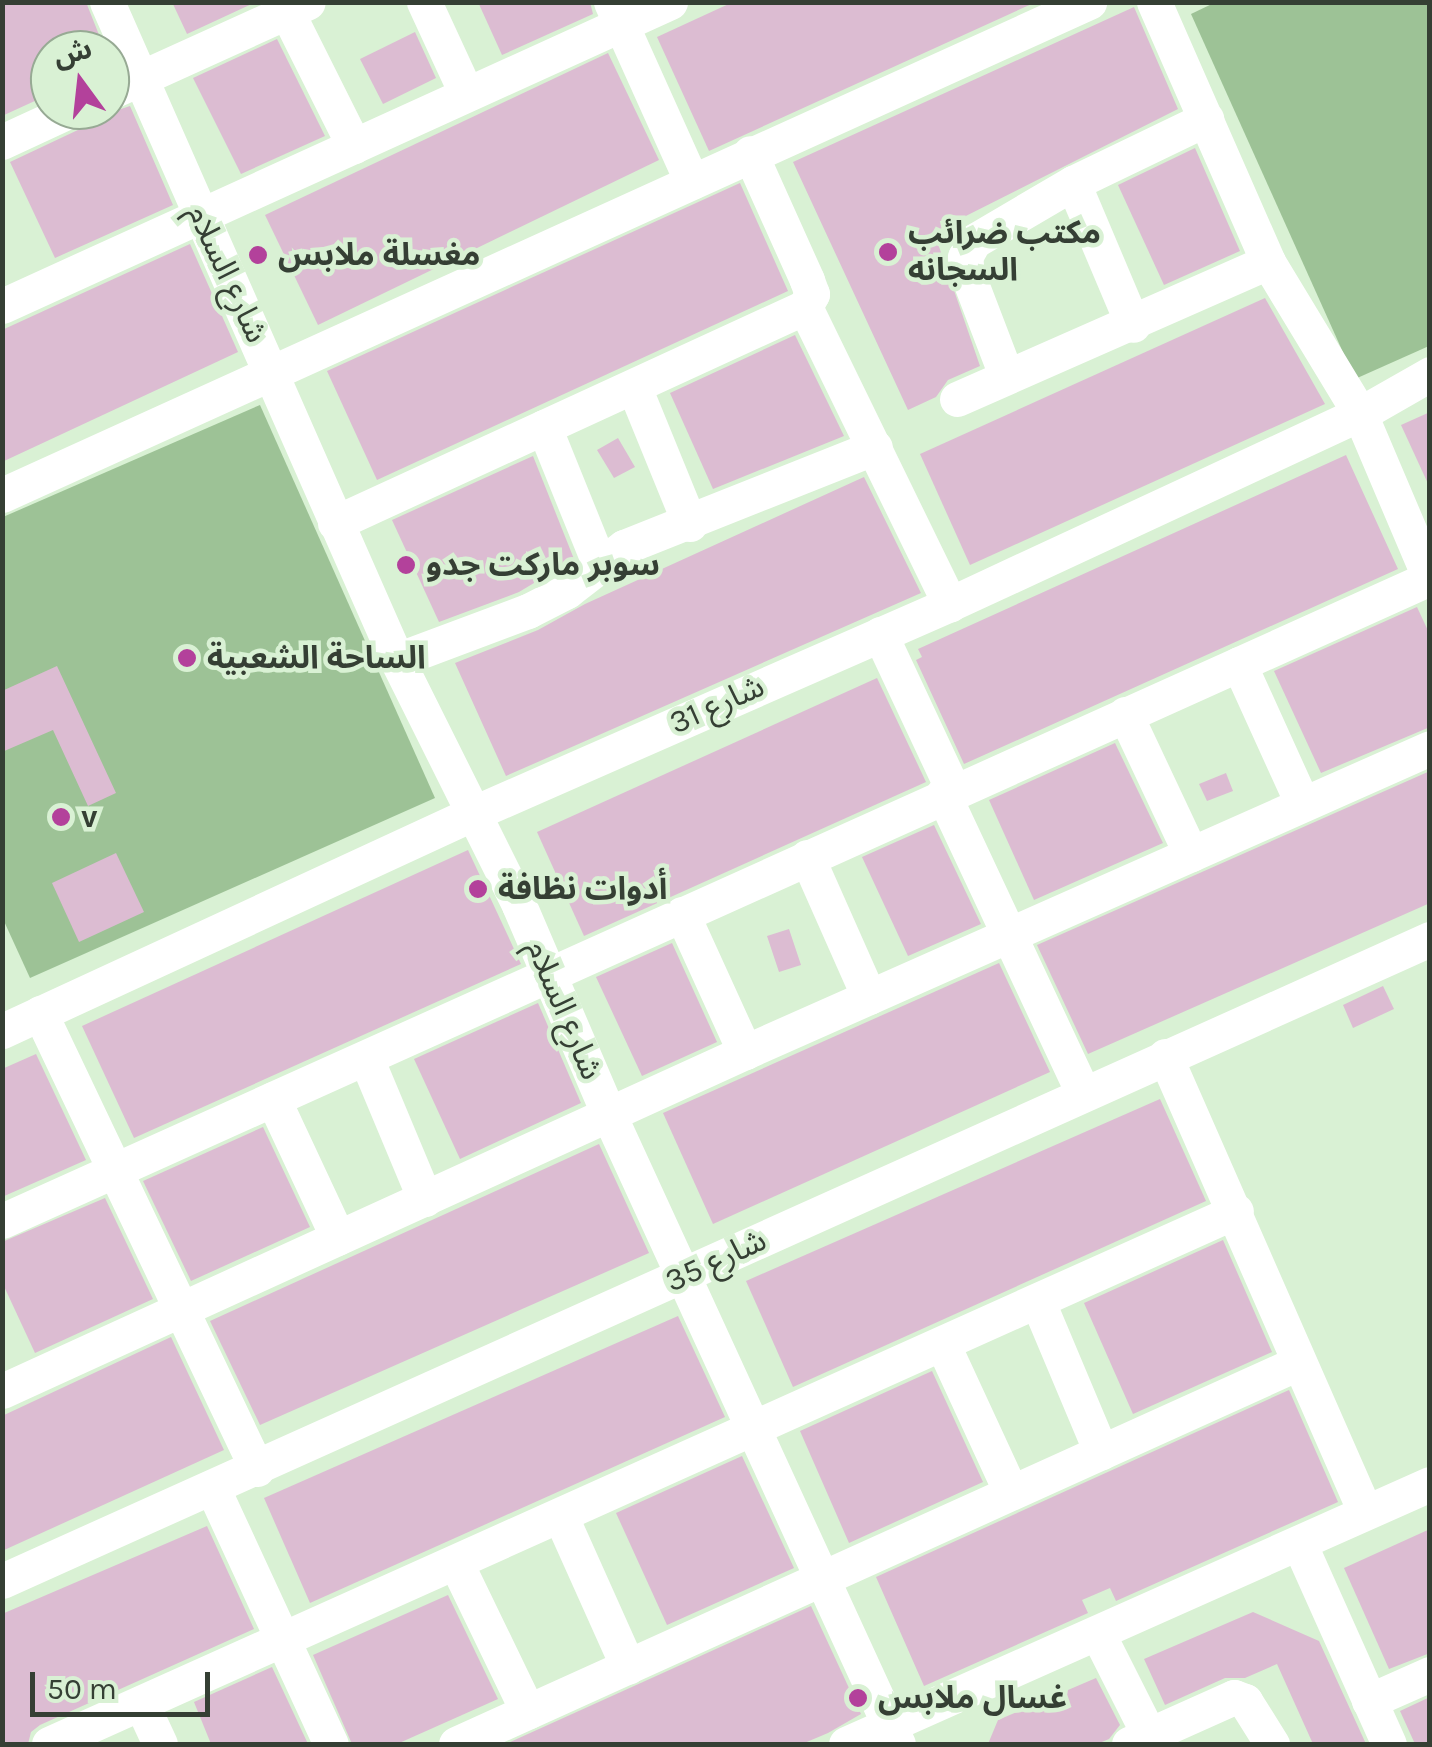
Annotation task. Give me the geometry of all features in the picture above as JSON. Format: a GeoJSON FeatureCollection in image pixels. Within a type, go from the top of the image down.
{"type":"FeatureCollection","features":[{"type":"Feature","properties":{"kind":"street","name":"شارع السلام"},"geometry":{"type":"LineString","coordinates":[[106,2],[112,30]]}},
{"type":"Feature","properties":{"kind":"street"},"geometry":{"type":"LineString","coordinates":[[424,2],[466,93]]}},
{"type":"Feature","properties":{"kind":"street"},"geometry":{"type":"LineString","coordinates":[[4,300],[354,146],[466,93],[616,14],[670,2]]}},
{"type":"Feature","properties":{"kind":"street"},"geometry":{"type":"LineString","coordinates":[[2,494],[1089,2]]}},
{"type":"Feature","properties":{"kind":"street"},"geometry":{"type":"LineString","coordinates":[[2,1221],[1429,578],[1360,414],[1268,262],[1154,2]]}},
{"type":"Feature","properties":{"kind":"street"},"geometry":{"type":"LineString","coordinates":[[130,83],[297,7],[354,146]]}},
{"type":"Feature","properties":{"kind":"street"},"geometry":{"type":"LineString","coordinates":[[616,14],[692,182]]}},
{"type":"Feature","properties":{"kind":"street","name":"شارع السلام"},"geometry":{"type":"LineString","coordinates":[[130,96],[201,215],[397,660],[550,975],[610,1117],[893,1735]]}},
{"type":"Feature","properties":{"kind":"street"},"geometry":{"type":"LineString","coordinates":[[1006,375],[965,257],[974,241],[1074,182],[1206,119]]}},
{"type":"Feature","properties":{"kind":"street"},"geometry":{"type":"LineString","coordinates":[[2,142],[30,129]]}},
{"type":"Feature","properties":{"kind":"street"},"geometry":{"type":"LineString","coordinates":[[335,523],[805,306],[812,294],[807,280],[750,153]]}},
{"type":"Feature","properties":{"kind":"street"},"geometry":{"type":"LineString","coordinates":[[1074,182],[1133,325]]}},
{"type":"Feature","properties":{"kind":"street"},"geometry":{"type":"LineString","coordinates":[[957,399],[1006,375],[1133,325],[1268,262]]}},
{"type":"Feature","properties":{"kind":"street"},"geometry":{"type":"LineString","coordinates":[[805,306],[950,604]]}},
{"type":"Feature","properties":{"kind":"street","name":"شارع 31"},"geometry":{"type":"LineString","coordinates":[[14,1021],[474,812],[950,604],[1360,414],[1430,374]]}},
{"type":"Feature","properties":{"kind":"street"},"geometry":{"type":"LineString","coordinates":[[634,388],[690,524]]}},
{"type":"Feature","properties":{"kind":"street"},"geometry":{"type":"LineString","coordinates":[[544,427],[599,563]]}},
{"type":"Feature","properties":{"kind":"street"},"geometry":{"type":"LineString","coordinates":[[397,660],[528,611],[567,591],[599,563],[624,548],[875,447]]}},
{"type":"Feature","properties":{"kind":"street"},"geometry":{"type":"LineString","coordinates":[[880,634],[1010,936],[1083,1093]]}},
{"type":"Feature","properties":{"kind":"street"},"geometry":{"type":"LineString","coordinates":[[1239,664],[1302,803]]}},
{"type":"Feature","properties":{"kind":"street"},"geometry":{"type":"LineString","coordinates":[[1126,714],[1191,854]]}},
{"type":"Feature","properties":{"kind":"street"},"geometry":{"type":"LineString","coordinates":[[2,1391],[746,1052],[1430,748]]}},
{"type":"Feature","properties":{"kind":"street"},"geometry":{"type":"LineString","coordinates":[[807,857],[870,997]]}},
{"type":"Feature","properties":{"kind":"street"},"geometry":{"type":"LineString","coordinates":[[682,914],[746,1052]]}},
{"type":"Feature","properties":{"kind":"street","name":"شارع 35"},"geometry":{"type":"LineString","coordinates":[[2,1580],[213,1489],[1430,939]]}},
{"type":"Feature","properties":{"kind":"street"},"geometry":{"type":"LineString","coordinates":[[14,1021],[116,1170],[257,1468]]}},
{"type":"Feature","properties":{"kind":"street"},"geometry":{"type":"LineString","coordinates":[[1165,1056],[1365,1511]]}},
{"type":"Feature","properties":{"kind":"street"},"geometry":{"type":"LineString","coordinates":[[366,1058],[425,1199]]}},
{"type":"Feature","properties":{"kind":"street"},"geometry":{"type":"LineString","coordinates":[[273,1100],[338,1238]]}},
{"type":"Feature","properties":{"kind":"street"},"geometry":{"type":"LineString","coordinates":[[48,1744],[1236,1211]]}},
{"type":"Feature","properties":{"kind":"street"},"geometry":{"type":"LineString","coordinates":[[1038,1302],[1101,1452]]}},
{"type":"Feature","properties":{"kind":"street"},"geometry":{"type":"LineString","coordinates":[[943,1345],[1011,1492]]}},
{"type":"Feature","properties":{"kind":"street"},"geometry":{"type":"LineString","coordinates":[[456,1744],[1298,1363]]}},
{"type":"Feature","properties":{"kind":"street"},"geometry":{"type":"LineString","coordinates":[[846,1744],[893,1735],[1098,1634],[1430,1484]]}},
{"type":"Feature","properties":{"kind":"street"},"geometry":{"type":"LineString","coordinates":[[213,1489],[286,1638],[332,1744]]}},
{"type":"Feature","properties":{"kind":"street"},"geometry":{"type":"LineString","coordinates":[[561,1517],[628,1666]]}},
{"type":"Feature","properties":{"kind":"street"},"geometry":{"type":"LineString","coordinates":[[1299,1543],[1389,1744]]}},
{"type":"Feature","properties":{"kind":"street"},"geometry":{"type":"LineString","coordinates":[[456,1563],[528,1712]]}},
{"type":"Feature","properties":{"kind":"street"},"geometry":{"type":"LineString","coordinates":[[1098,1634],[1139,1740],[1234,1697],[1246,1701],[1272,1744]]}},
{"type":"Feature","properties":{"kind":"street"},"geometry":{"type":"LineString","coordinates":[[1369,1701],[1430,1674]]}},
{"type":"Feature","properties":{"kind":"street"},"geometry":{"type":"LineString","coordinates":[[141,1703],[160,1744]]}},
{"type":"Feature","properties":{"kind":"green space"},"geometry":{"type":"Polygon","coordinates":[[[1216,2],[1429,3],[1429,346],[1355,379],[1191,14],[1216,2]]]}},
{"type":"Feature","properties":{"kind":"green space","name":"الساحة الشعبية"},"geometry":{"type":"Polygon","coordinates":[[[260,405],[435,798],[30,978],[3,919],[3,517],[260,405]]]}},
{"type":"Feature","properties":{"kind":"building"},"geometry":{"type":"Polygon","coordinates":[[[2,2],[86,2],[97,30],[30,30],[30,103],[2,116],[2,2]]]}},
{"type":"Feature","properties":{"kind":"building"},"geometry":{"type":"Polygon","coordinates":[[[172,2],[256,2],[187,34],[172,2]]]}},
{"type":"Feature","properties":{"kind":"building"},"geometry":{"type":"Polygon","coordinates":[[[478,2],[590,2],[593,14],[502,55],[478,2]]]}},
{"type":"Feature","properties":{"kind":"building"},"geometry":{"type":"Polygon","coordinates":[[[733,2],[1036,2],[709,151],[657,37],[733,2]]]}},
{"type":"Feature","properties":{"kind":"building"},"geometry":{"type":"Polygon","coordinates":[[[1134,7],[1178,109],[934,232],[980,366],[948,380],[936,397],[908,410],[793,162],[1134,7]]]}},
{"type":"Feature","properties":{"kind":"building"},"geometry":{"type":"Polygon","coordinates":[[[415,32],[436,78],[383,104],[360,59],[415,32]]]}},
{"type":"Feature","properties":{"kind":"building"},"geometry":{"type":"Polygon","coordinates":[[[277,39],[325,136],[241,174],[193,78],[277,39]]]}},
{"type":"Feature","properties":{"kind":"building"},"geometry":{"type":"Polygon","coordinates":[[[608,53],[659,160],[318,325],[265,215],[608,53]]]}},
{"type":"Feature","properties":{"kind":"building"},"geometry":{"type":"Polygon","coordinates":[[[130,106],[173,205],[55,258],[10,162],[78,130],[130,130],[130,106]]]}},
{"type":"Feature","properties":{"kind":"building"},"geometry":{"type":"Polygon","coordinates":[[[1195,148],[1240,251],[1164,285],[1118,185],[1195,148]]]}},
{"type":"Feature","properties":{"kind":"building"},"geometry":{"type":"Polygon","coordinates":[[[740,183],[788,291],[377,480],[327,371],[740,183]]]}},
{"type":"Feature","properties":{"kind":"building"},"geometry":{"type":"Polygon","coordinates":[[[190,244],[238,352],[2,462],[2,330],[190,244]]]}},
{"type":"Feature","properties":{"kind":"building"},"geometry":{"type":"Polygon","coordinates":[[[1265,298],[1325,404],[970,565],[920,454],[1265,298]]]}},
{"type":"Feature","properties":{"kind":"building"},"geometry":{"type":"Polygon","coordinates":[[[795,335],[844,436],[713,489],[670,393],[795,335]]]}},
{"type":"Feature","properties":{"kind":"building"},"geometry":{"type":"Polygon","coordinates":[[[1430,412],[1430,488],[1401,425],[1430,412]]]}},
{"type":"Feature","properties":{"kind":"building"},"geometry":{"type":"Polygon","coordinates":[[[618,438],[635,467],[614,478],[597,450],[618,438]]]}},
{"type":"Feature","properties":{"kind":"building"},"geometry":{"type":"Polygon","coordinates":[[[1346,455],[1398,569],[964,764],[916,660],[922,657],[918,649],[1346,455]]]}},
{"type":"Feature","properties":{"kind":"building"},"geometry":{"type":"Polygon","coordinates":[[[533,456],[574,559],[519,592],[439,622],[392,520],[533,456]]]}},
{"type":"Feature","properties":{"kind":"building"},"geometry":{"type":"Polygon","coordinates":[[[864,477],[921,593],[506,776],[455,663],[538,630],[585,604],[864,477]]]}},
{"type":"Feature","properties":{"kind":"building"},"geometry":{"type":"Polygon","coordinates":[[[1417,607],[1430,635],[1430,727],[1321,773],[1274,671],[1417,607]]]}},
{"type":"Feature","properties":{"kind":"building"},"geometry":{"type":"Polygon","coordinates":[[[57,666],[116,793],[88,806],[53,730],[2,752],[2,691],[57,666]]]}},
{"type":"Feature","properties":{"kind":"building"},"geometry":{"type":"Polygon","coordinates":[[[877,678],[926,782],[584,936],[537,832],[877,678]]]}},
{"type":"Feature","properties":{"kind":"building"},"geometry":{"type":"Polygon","coordinates":[[[1115,743],[1163,843],[1034,900],[989,800],[1115,743]]]}},
{"type":"Feature","properties":{"kind":"building"},"geometry":{"type":"Polygon","coordinates":[[[1430,771],[1430,903],[1088,1054],[1037,945],[1430,771]]]}},
{"type":"Feature","properties":{"kind":"building"},"geometry":{"type":"Polygon","coordinates":[[[1226,773],[1233,791],[1207,801],[1199,784],[1226,773]]]}},
{"type":"Feature","properties":{"kind":"building"},"geometry":{"type":"Polygon","coordinates":[[[934,825],[981,924],[908,956],[862,857],[934,825]]]}},
{"type":"Feature","properties":{"kind":"building"},"geometry":{"type":"Polygon","coordinates":[[[468,850],[521,964],[134,1138],[82,1026],[468,850]]]}},
{"type":"Feature","properties":{"kind":"building"},"geometry":{"type":"Polygon","coordinates":[[[116,853],[144,912],[79,942],[52,883],[116,853]]]}},
{"type":"Feature","properties":{"kind":"building"},"geometry":{"type":"Polygon","coordinates":[[[789,929],[801,965],[779,972],[767,936],[789,929]]]}},
{"type":"Feature","properties":{"kind":"building"},"geometry":{"type":"Polygon","coordinates":[[[672,943],[717,1042],[642,1076],[596,977],[672,943]]]}},
{"type":"Feature","properties":{"kind":"building"},"geometry":{"type":"Polygon","coordinates":[[[999,963],[1050,1072],[713,1224],[663,1113],[999,963]]]}},
{"type":"Feature","properties":{"kind":"building"},"geometry":{"type":"Polygon","coordinates":[[[1383,986],[1394,1009],[1353,1028],[1343,1005],[1383,986]]]}},
{"type":"Feature","properties":{"kind":"building"},"geometry":{"type":"Polygon","coordinates":[[[538,1003],[581,1103],[460,1159],[414,1059],[538,1003]]]}},
{"type":"Feature","properties":{"kind":"building"},"geometry":{"type":"Polygon","coordinates":[[[36,1054],[86,1160],[2,1197],[2,1069],[36,1054]]]}},
{"type":"Feature","properties":{"kind":"building"},"geometry":{"type":"Polygon","coordinates":[[[1160,1099],[1206,1201],[793,1387],[746,1281],[1160,1099]]]}},
{"type":"Feature","properties":{"kind":"building"},"geometry":{"type":"Polygon","coordinates":[[[263,1127],[310,1227],[191,1281],[143,1181],[263,1127]]]}},
{"type":"Feature","properties":{"kind":"building"},"geometry":{"type":"Polygon","coordinates":[[[599,1144],[649,1253],[260,1425],[210,1321],[599,1144]]]}},
{"type":"Feature","properties":{"kind":"building"},"geometry":{"type":"Polygon","coordinates":[[[105,1198],[153,1299],[35,1353],[2,1282],[2,1242],[105,1198]]]}},
{"type":"Feature","properties":{"kind":"building"},"geometry":{"type":"Polygon","coordinates":[[[1223,1240],[1272,1352],[1133,1414],[1084,1303],[1223,1240]]]}},
{"type":"Feature","properties":{"kind":"building"},"geometry":{"type":"Polygon","coordinates":[[[678,1316],[725,1417],[310,1603],[264,1498],[678,1316]]]}},
{"type":"Feature","properties":{"kind":"building"},"geometry":{"type":"Polygon","coordinates":[[[171,1337],[224,1450],[2,1551],[2,1416],[171,1337]]]}},
{"type":"Feature","properties":{"kind":"building"},"geometry":{"type":"Polygon","coordinates":[[[932,1371],[983,1482],[849,1543],[800,1431],[932,1371]]]}},
{"type":"Feature","properties":{"kind":"building"},"geometry":{"type":"Polygon","coordinates":[[[1289,1390],[1338,1502],[1116,1601],[1110,1588],[1082,1600],[1088,1613],[924,1686],[876,1577],[1289,1390]]]}},
{"type":"Feature","properties":{"kind":"building"},"geometry":{"type":"Polygon","coordinates":[[[742,1456],[794,1568],[667,1625],[616,1513],[742,1456]]]}},
{"type":"Feature","properties":{"kind":"building"},"geometry":{"type":"Polygon","coordinates":[[[207,1526],[254,1629],[40,1725],[31,1732],[28,1744],[2,1744],[2,1614],[207,1526]]]}},
{"type":"Feature","properties":{"kind":"building"},"geometry":{"type":"Polygon","coordinates":[[[1430,1529],[1430,1653],[1389,1669],[1344,1568],[1430,1529]]]}},
{"type":"Feature","properties":{"kind":"building"},"geometry":{"type":"Polygon","coordinates":[[[448,1595],[498,1699],[397,1744],[352,1744],[313,1655],[448,1595]]]}},
{"type":"Feature","properties":{"kind":"building"},"geometry":{"type":"Polygon","coordinates":[[[811,1606],[861,1714],[828,1733],[802,1744],[506,1744],[811,1606]]]}},
{"type":"Feature","properties":{"kind":"building"},"geometry":{"type":"Polygon","coordinates":[[[1253,1612],[1319,1641],[1366,1744],[1313,1744],[1277,1664],[1245,1678],[1225,1678],[1165,1705],[1144,1659],[1253,1612]]]}},
{"type":"Feature","properties":{"kind":"building"},"geometry":{"type":"Polygon","coordinates":[[[272,1667],[308,1744],[211,1744],[194,1702],[272,1667]]]}},
{"type":"Feature","properties":{"kind":"building"},"geometry":{"type":"Polygon","coordinates":[[[1096,1678],[1120,1725],[1109,1739],[1097,1744],[988,1744],[998,1720],[1096,1678]]]}},
{"type":"Feature","properties":{"kind":"building"},"geometry":{"type":"Polygon","coordinates":[[[1430,1697],[1430,1744],[1415,1744],[1400,1711],[1430,1697]]]}},
{"type":"Feature","properties":{"kind":"place","name":"مكتب ضرائب السجانه"},"geometry":{"type":"Point","coordinates":[888,252]}},
{"type":"Feature","properties":{"kind":"place","name":"مغسلة ملابس"},"geometry":{"type":"Point","coordinates":[258,255]}},
{"type":"Feature","properties":{"kind":"place","name":"سوبر ماركت جدو"},"geometry":{"type":"Point","coordinates":[406,565]}},
{"type":"Feature","properties":{"kind":"place","name":"الساحة الشعبية"},"geometry":{"type":"Point","coordinates":[187,658]}},
{"type":"Feature","properties":{"kind":"place","name":"v"},"geometry":{"type":"Point","coordinates":[61,817]}},
{"type":"Feature","properties":{"kind":"place","name":"أدوات نظافة"},"geometry":{"type":"Point","coordinates":[478,889]}},
{"type":"Feature","properties":{"kind":"place","name":"غسال ملابس"},"geometry":{"type":"Point","coordinates":[858,1698]}}]}
